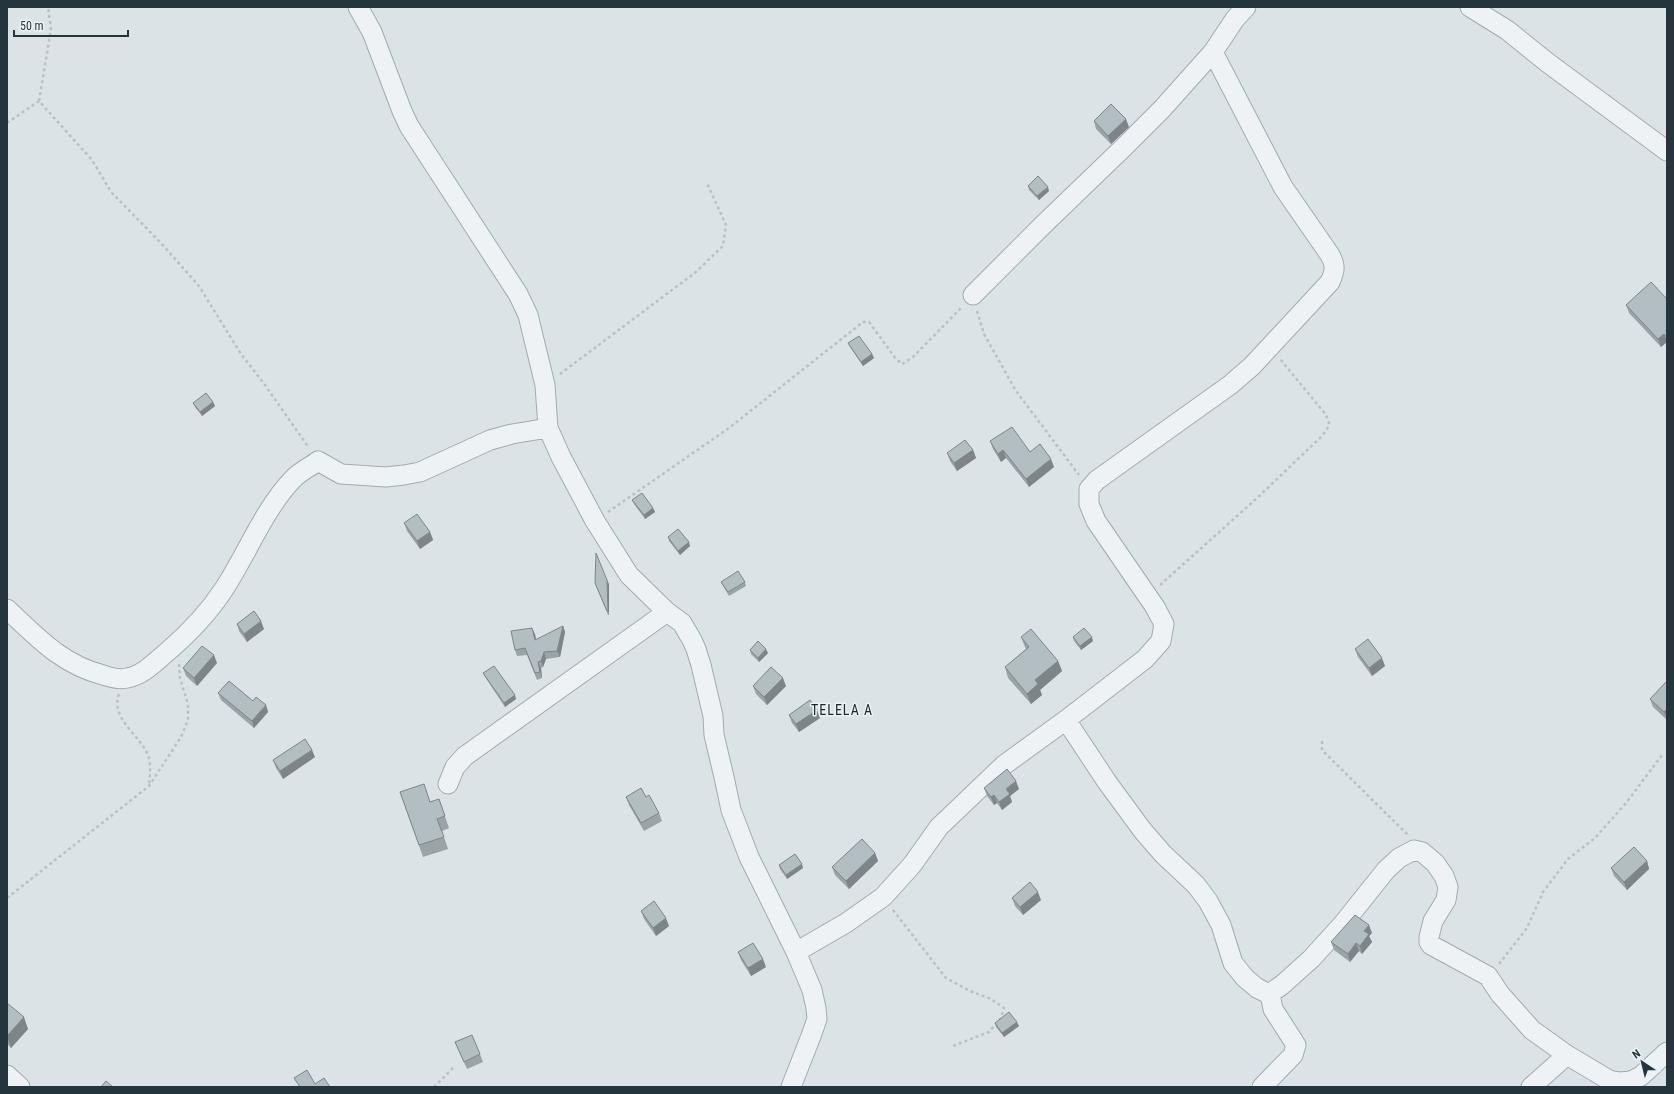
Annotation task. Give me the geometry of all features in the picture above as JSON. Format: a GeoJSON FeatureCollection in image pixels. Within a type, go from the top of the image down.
{"type":"FeatureCollection","features":[{"type":"Feature","properties":{"kind":"street"},"geometry":{"type":"LineString","coordinates":[[358,7],[372,32],[409,126],[518,294],[528,315],[545,385],[548,428],[594,522],[629,575],[667,612],[682,623],[696,649],[713,716],[714,735],[731,810],[749,857],[796,952],[812,990],[816,1008],[816,1019],[791,1087]]}},
{"type":"Feature","properties":{"kind":"street"},"geometry":{"type":"LineString","coordinates":[[973,295],[1162,109],[1213,52],[1235,19],[1246,7]]}},
{"type":"Feature","properties":{"kind":"street"},"geometry":{"type":"LineString","coordinates":[[1470,7],[1507,30],[1548,63],[1667,151]]}},
{"type":"Feature","properties":{"kind":"street"},"geometry":{"type":"LineString","coordinates":[[796,952],[846,923],[882,897],[912,865],[940,827],[1004,765],[1066,720],[1145,659],[1161,641],[1164,624],[1148,596],[1096,521],[1089,504],[1089,489],[1103,476],[1230,385],[1252,366],[1330,282],[1334,275],[1335,265],[1324,245],[1283,187],[1213,52]]}},
{"type":"Feature","properties":{"kind":"street"},"geometry":{"type":"LineString","coordinates":[[7,609],[48,647],[65,660],[87,671],[108,677],[126,679],[145,670],[179,642],[223,590],[273,504],[294,478],[318,461],[341,474],[386,477],[404,476],[420,472],[490,440],[512,434],[548,428]]}},
{"type":"Feature","properties":{"kind":"street"},"geometry":{"type":"LineString","coordinates":[[448,784],[455,767],[465,756],[667,612]]}},
{"type":"Feature","properties":{"kind":"street"},"geometry":{"type":"LineString","coordinates":[[1066,720],[1106,782],[1143,831],[1163,854],[1196,885],[1208,901],[1221,925],[1233,963],[1245,978],[1257,988],[1268,994],[1272,999],[1273,1009],[1296,1045],[1293,1055],[1262,1087]]}},
{"type":"Feature","properties":{"kind":"street"},"geometry":{"type":"LineString","coordinates":[[1268,994],[1282,985],[1311,959],[1386,870],[1399,858],[1414,850],[1422,852],[1440,870],[1448,887],[1446,900],[1433,921],[1429,942],[1438,950],[1488,976],[1500,994],[1532,1030],[1567,1055],[1609,1080],[1620,1082],[1631,1081],[1641,1076],[1667,1052]]}},
{"type":"Feature","properties":{"kind":"street"},"geometry":{"type":"LineString","coordinates":[[1531,1087],[1567,1055]]}},
{"type":"Feature","properties":{"kind":"street"},"geometry":{"type":"LineString","coordinates":[[7,1075],[20,1087]]}},
{"type":"Feature","properties":{"kind":"path"},"geometry":{"type":"LineString","coordinates":[[7,123],[39,101],[51,29],[48,7]]}},
{"type":"Feature","properties":{"kind":"path"},"geometry":{"type":"LineString","coordinates":[[39,101],[92,160],[111,192],[161,243],[199,286],[241,354],[265,385],[318,461]]}},
{"type":"Feature","properties":{"kind":"path"},"geometry":{"type":"LineString","coordinates":[[545,385],[696,272],[723,246],[726,225],[707,183]]}},
{"type":"Feature","properties":{"kind":"path"},"geometry":{"type":"LineString","coordinates":[[594,522],[730,428],[864,322],[869,322],[896,359],[902,364],[913,357],[973,295]]}},
{"type":"Feature","properties":{"kind":"path"},"geometry":{"type":"LineString","coordinates":[[973,295],[984,334],[1016,390],[1089,489]]}},
{"type":"Feature","properties":{"kind":"path"},"geometry":{"type":"LineString","coordinates":[[1148,596],[1256,499],[1322,436],[1329,427],[1329,419],[1271,347]]}},
{"type":"Feature","properties":{"kind":"path"},"geometry":{"type":"LineString","coordinates":[[7,898],[149,786],[181,737],[188,720],[188,704],[180,678],[179,642]]}},
{"type":"Feature","properties":{"kind":"path"},"geometry":{"type":"LineString","coordinates":[[126,679],[118,696],[117,706],[123,721],[147,752],[150,764],[149,786]]}},
{"type":"Feature","properties":{"kind":"path"},"geometry":{"type":"LineString","coordinates":[[1322,741],[1322,750],[1402,828],[1422,852]]}},
{"type":"Feature","properties":{"kind":"path"},"geometry":{"type":"LineString","coordinates":[[1488,976],[1505,957],[1527,928],[1543,892],[1568,858],[1596,838],[1663,754]]}},
{"type":"Feature","properties":{"kind":"path"},"geometry":{"type":"LineString","coordinates":[[882,897],[946,978],[970,991],[992,999],[1004,1008],[1001,1018],[989,1032],[953,1046]]}},
{"type":"Feature","properties":{"kind":"path"},"geometry":{"type":"LineString","coordinates":[[434,1087],[454,1067]]}},
{"type":"Feature","properties":{"kind":"building"},"geometry":{"type":"Polygon","coordinates":[[[1111,104],[1126,119],[1108,136],[1094,121],[1111,104]]]}},
{"type":"Feature","properties":{"kind":"building"},"geometry":{"type":"Polygon","coordinates":[[[1038,176],[1048,187],[1037,196],[1028,186],[1038,176]]]}},
{"type":"Feature","properties":{"kind":"building"},"geometry":{"type":"Polygon","coordinates":[[[1651,282],[1667,299],[1667,338],[1664,334],[1658,339],[1626,305],[1651,282]]]}},
{"type":"Feature","properties":{"kind":"building"},"geometry":{"type":"Polygon","coordinates":[[[859,336],[872,354],[861,362],[848,343],[859,336]]]}},
{"type":"Feature","properties":{"kind":"building"},"geometry":{"type":"Polygon","coordinates":[[[206,393],[213,402],[200,412],[193,403],[206,393]]]}},
{"type":"Feature","properties":{"kind":"building"},"geometry":{"type":"Polygon","coordinates":[[[1012,427],[1030,452],[1040,444],[1051,459],[1026,479],[1003,450],[998,454],[990,441],[1012,427]]]}},
{"type":"Feature","properties":{"kind":"building"},"geometry":{"type":"Polygon","coordinates":[[[965,440],[973,450],[954,463],[947,453],[965,440]]]}},
{"type":"Feature","properties":{"kind":"building"},"geometry":{"type":"Polygon","coordinates":[[[642,493],[653,508],[644,515],[632,500],[642,493]]]}},
{"type":"Feature","properties":{"kind":"building"},"geometry":{"type":"Polygon","coordinates":[[[417,514],[430,532],[417,541],[404,523],[417,514]]]}},
{"type":"Feature","properties":{"kind":"building"},"geometry":{"type":"Polygon","coordinates":[[[678,529],[689,542],[678,551],[668,537],[678,529]]]}},
{"type":"Feature","properties":{"kind":"building"},"geometry":{"type":"Polygon","coordinates":[[[596,553],[607,580],[608,611],[595,583],[596,553]]]}},
{"type":"Feature","properties":{"kind":"building"},"geometry":{"type":"Polygon","coordinates":[[[738,571],[745,582],[728,592],[721,582],[738,571]]]}},
{"type":"Feature","properties":{"kind":"building"},"geometry":{"type":"Polygon","coordinates":[[[254,611],[261,621],[244,634],[237,624],[254,611]]]}},
{"type":"Feature","properties":{"kind":"building"},"geometry":{"type":"Polygon","coordinates":[[[563,626],[557,651],[544,652],[541,661],[538,662],[540,672],[535,673],[525,648],[515,650],[511,631],[532,628],[535,640],[563,626]]]}},
{"type":"Feature","properties":{"kind":"building"},"geometry":{"type":"Polygon","coordinates":[[[1084,628],[1092,637],[1080,646],[1073,637],[1084,628]]]}},
{"type":"Feature","properties":{"kind":"building"},"geometry":{"type":"Polygon","coordinates":[[[1031,629],[1058,661],[1035,680],[1038,684],[1027,694],[1005,667],[1029,647],[1021,637],[1031,629]]]}},
{"type":"Feature","properties":{"kind":"building"},"geometry":{"type":"Polygon","coordinates":[[[1368,639],[1382,658],[1369,668],[1355,649],[1368,639]]]}},
{"type":"Feature","properties":{"kind":"building"},"geometry":{"type":"Polygon","coordinates":[[[758,641],[766,649],[758,658],[750,650],[758,641]]]}},
{"type":"Feature","properties":{"kind":"building"},"geometry":{"type":"Polygon","coordinates":[[[202,646],[214,655],[194,678],[183,668],[202,646]]]}},
{"type":"Feature","properties":{"kind":"building"},"geometry":{"type":"Polygon","coordinates":[[[494,666],[515,695],[504,703],[483,673],[494,666]]]}},
{"type":"Feature","properties":{"kind":"building"},"geometry":{"type":"Polygon","coordinates":[[[771,667],[783,678],[764,697],[753,686],[771,667]]]}},
{"type":"Feature","properties":{"kind":"building"},"geometry":{"type":"Polygon","coordinates":[[[229,681],[253,701],[256,697],[266,705],[252,721],[218,693],[229,681]]]}},
{"type":"Feature","properties":{"kind":"building"},"geometry":{"type":"Polygon","coordinates":[[[1667,681],[1667,709],[1664,712],[1650,699],[1667,681]]]}},
{"type":"Feature","properties":{"kind":"building"},"geometry":{"type":"Polygon","coordinates":[[[810,700],[817,710],[796,724],[789,715],[810,700]]]}},
{"type":"Feature","properties":{"kind":"building"},"geometry":{"type":"Polygon","coordinates":[[[305,739],[312,750],[280,771],[273,760],[305,739]]]}},
{"type":"Feature","properties":{"kind":"building"},"geometry":{"type":"Polygon","coordinates":[[[1007,769],[1016,781],[1006,789],[1010,794],[999,802],[994,795],[991,797],[984,788],[1007,769]]]}},
{"type":"Feature","properties":{"kind":"building"},"geometry":{"type":"Polygon","coordinates":[[[424,784],[430,802],[439,799],[445,816],[437,819],[444,837],[419,845],[400,792],[424,784]]]}},
{"type":"Feature","properties":{"kind":"building"},"geometry":{"type":"Polygon","coordinates":[[[641,788],[646,797],[649,795],[659,813],[641,823],[626,797],[641,788]]]}},
{"type":"Feature","properties":{"kind":"building"},"geometry":{"type":"Polygon","coordinates":[[[862,839],[875,853],[846,881],[832,867],[862,839]]]}},
{"type":"Feature","properties":{"kind":"building"},"geometry":{"type":"Polygon","coordinates":[[[1634,847],[1647,861],[1624,882],[1611,868],[1634,847]]]}},
{"type":"Feature","properties":{"kind":"building"},"geometry":{"type":"Polygon","coordinates":[[[795,854],[802,864],[786,875],[779,865],[795,854]]]}},
{"type":"Feature","properties":{"kind":"building"},"geometry":{"type":"Polygon","coordinates":[[[1030,882],[1038,892],[1020,907],[1012,898],[1030,882]]]}},
{"type":"Feature","properties":{"kind":"building"},"geometry":{"type":"Polygon","coordinates":[[[654,901],[666,918],[653,928],[641,911],[654,901]]]}},
{"type":"Feature","properties":{"kind":"building"},"geometry":{"type":"Polygon","coordinates":[[[1355,915],[1369,925],[1364,931],[1369,934],[1360,946],[1356,943],[1348,954],[1331,942],[1355,915]]]}},
{"type":"Feature","properties":{"kind":"building"},"geometry":{"type":"Polygon","coordinates":[[[753,943],[763,959],[748,968],[738,952],[753,943]]]}},
{"type":"Feature","properties":{"kind":"building"},"geometry":{"type":"Polygon","coordinates":[[[7,1003],[24,1017],[7,1036],[7,1003]]]}},
{"type":"Feature","properties":{"kind":"building"},"geometry":{"type":"Polygon","coordinates":[[[1009,1012],[1017,1022],[1002,1033],[995,1023],[1009,1012]]]}},
{"type":"Feature","properties":{"kind":"building"},"geometry":{"type":"Polygon","coordinates":[[[472,1035],[480,1054],[464,1062],[455,1042],[472,1035]]]}},
{"type":"Feature","properties":{"kind":"building"},"geometry":{"type":"Polygon","coordinates":[[[307,1070],[315,1084],[324,1078],[330,1087],[300,1087],[294,1078],[307,1070]]]}},
{"type":"Feature","properties":{"kind":"building"},"geometry":{"type":"Polygon","coordinates":[[[106,1081],[113,1087],[101,1087],[106,1081]]]}},
{"type":"Feature","properties":{"kind":"district","name":"TELELA A"},"geometry":{"type":"Point","coordinates":[842,710]}}]}
